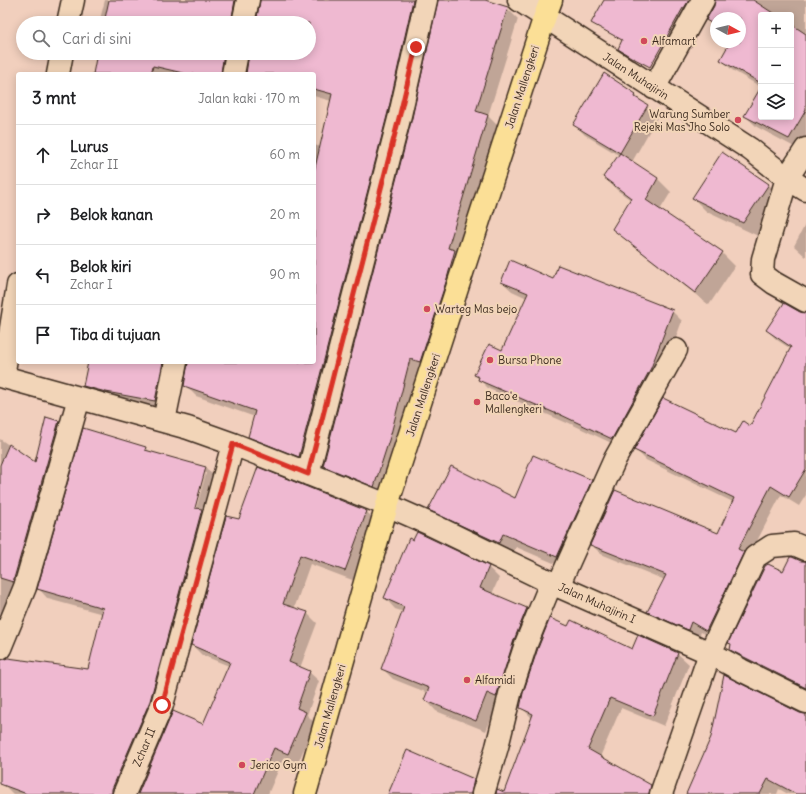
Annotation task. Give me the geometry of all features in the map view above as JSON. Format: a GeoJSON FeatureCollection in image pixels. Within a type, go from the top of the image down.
{"type":"FeatureCollection","features":[{"type":"Feature","properties":{"kind":"main road","name":"Jalan Mallengkeri"},"geometry":{"type":"LineString","coordinates":[[305,794],[387,505],[548,8]]}},
{"type":"Feature","properties":{"kind":"street"},"geometry":{"type":"LineString","coordinates":[[70,16],[73,0]]}},
{"type":"Feature","properties":{"kind":"street"},"geometry":{"type":"LineString","coordinates":[[245,16],[248,0]]}},
{"type":"Feature","properties":{"kind":"street"},"geometry":{"type":"LineString","coordinates":[[308,474],[398,122],[426,0]]}},
{"type":"Feature","properties":{"kind":"street","name":"Jalan Muhajirin"},"geometry":{"type":"LineString","coordinates":[[519,0],[548,8],[654,88],[750,149],[787,178],[806,190]]}},
{"type":"Feature","properties":{"kind":"street"},"geometry":{"type":"LineString","coordinates":[[654,88],[703,0]]}},
{"type":"Feature","properties":{"kind":"street"},"geometry":{"type":"LineString","coordinates":[[58,72],[61,60]]}},
{"type":"Feature","properties":{"kind":"street"},"geometry":{"type":"LineString","coordinates":[[233,72],[236,60]]}},
{"type":"Feature","properties":{"kind":"street"},"geometry":{"type":"LineString","coordinates":[[806,149],[787,178],[762,259],[762,274],[774,283],[806,301]]}},
{"type":"Feature","properties":{"kind":"street"},"geometry":{"type":"LineString","coordinates":[[1,377],[16,296]]}},
{"type":"Feature","properties":{"kind":"street"},"geometry":{"type":"LineString","coordinates":[[483,794],[497,747],[511,690],[526,644],[615,459],[676,350]]}},
{"type":"Feature","properties":{"kind":"street"},"geometry":{"type":"LineString","coordinates":[[164,421],[176,364]]}},
{"type":"Feature","properties":{"kind":"street","name":"Jalan Muhajirin I"},"geometry":{"type":"LineString","coordinates":[[1,377],[188,428],[233,444],[387,505],[430,524],[554,584],[710,653],[806,702]]}},
{"type":"Feature","properties":{"kind":"street"},"geometry":{"type":"LineString","coordinates":[[0,648],[24,587],[79,398]]}},
{"type":"Feature","properties":{"kind":"street","name":"Zchar II"},"geometry":{"type":"LineString","coordinates":[[124,794],[162,705],[233,444]]}},
{"type":"Feature","properties":{"kind":"street"},"geometry":{"type":"LineString","coordinates":[[661,794],[710,653],[755,557],[772,546],[794,544],[806,549]]}},
{"type":"Feature","properties":{"kind":"building"},"geometry":{"type":"Polygon","coordinates":[[[109,0],[235,0],[232,16],[106,16],[109,0]]]}},
{"type":"Feature","properties":{"kind":"building"},"geometry":{"type":"Polygon","coordinates":[[[260,0],[413,0],[388,112],[299,457],[248,437],[255,411],[184,386],[188,364],[316,364],[316,163],[332,94],[316,90],[316,72],[246,72],[248,60],[316,60],[316,16],[257,16],[260,0]]]}},
{"type":"Feature","properties":{"kind":"building"},"geometry":{"type":"Polygon","coordinates":[[[438,0],[485,0],[508,7],[476,111],[488,115],[448,248],[455,250],[420,362],[410,359],[391,434],[374,487],[323,466],[412,118],[438,0]]]}},
{"type":"Feature","properties":{"kind":"building","name":"Alfamart"},"geometry":{"type":"Polygon","coordinates":[[[604,0],[689,0],[650,67],[618,49],[622,40],[591,23],[604,0]]]}},
{"type":"Feature","properties":{"kind":"building"},"geometry":{"type":"Polygon","coordinates":[[[715,0],[753,0],[771,12],[758,12],[758,81],[720,60],[727,48],[746,48],[746,12],[711,12],[715,0]]]}},
{"type":"Feature","properties":{"kind":"building"},"geometry":{"type":"Polygon","coordinates":[[[710,13],[710,22],[706,20],[710,13]]]}},
{"type":"Feature","properties":{"kind":"building"},"geometry":{"type":"Polygon","coordinates":[[[794,26],[806,34],[806,110],[789,139],[744,116],[758,92],[758,120],[794,120],[794,26]]]}},
{"type":"Feature","properties":{"kind":"building"},"geometry":{"type":"Polygon","coordinates":[[[96,60],[223,60],[221,72],[178,72],[153,66],[152,72],[93,72],[96,60]]]}},
{"type":"Feature","properties":{"kind":"building"},"geometry":{"type":"Polygon","coordinates":[[[604,73],[636,94],[635,97],[648,105],[620,153],[573,125],[604,73]]]}},
{"type":"Feature","properties":{"kind":"building"},"geometry":{"type":"Polygon","coordinates":[[[722,152],[769,184],[743,223],[692,198],[722,152]]]}},
{"type":"Feature","properties":{"kind":"building"},"geometry":{"type":"Polygon","coordinates":[[[620,153],[658,178],[646,200],[723,252],[695,293],[612,229],[631,198],[603,177],[620,153]]]}},
{"type":"Feature","properties":{"kind":"building"},"geometry":{"type":"Polygon","coordinates":[[[510,260],[553,279],[558,265],[673,310],[651,368],[612,439],[557,413],[478,380],[479,377],[474,375],[489,344],[502,350],[528,293],[501,282],[510,260]]]}},
{"type":"Feature","properties":{"kind":"building"},"geometry":{"type":"Polygon","coordinates":[[[784,303],[800,312],[806,313],[806,469],[789,497],[771,486],[738,549],[744,552],[706,631],[691,622],[688,630],[647,612],[666,575],[590,545],[615,490],[718,533],[734,498],[634,450],[663,398],[736,433],[743,421],[750,426],[791,347],[766,330],[784,303]]]}},
{"type":"Feature","properties":{"kind":"building"},"geometry":{"type":"Polygon","coordinates":[[[88,364],[163,364],[155,401],[83,386],[88,364]]]}},
{"type":"Feature","properties":{"kind":"building"},"geometry":{"type":"Polygon","coordinates":[[[46,417],[59,421],[13,582],[0,578],[0,465],[9,444],[35,462],[46,417]]]}},
{"type":"Feature","properties":{"kind":"building"},"geometry":{"type":"Polygon","coordinates":[[[83,428],[146,447],[145,450],[206,467],[195,508],[202,509],[150,701],[112,789],[112,794],[27,794],[0,784],[0,660],[8,658],[88,669],[103,608],[37,589],[83,428]]]}},
{"type":"Feature","properties":{"kind":"building"},"geometry":{"type":"Polygon","coordinates":[[[533,455],[592,480],[557,557],[503,534],[499,543],[428,510],[451,466],[515,498],[533,455]]]}},
{"type":"Feature","properties":{"kind":"building"},"geometry":{"type":"Polygon","coordinates":[[[258,467],[367,511],[345,571],[300,555],[283,604],[308,612],[289,662],[310,671],[297,708],[306,712],[288,754],[274,748],[254,794],[138,794],[173,711],[203,724],[230,662],[191,645],[226,516],[239,519],[258,467]]]}},
{"type":"Feature","properties":{"kind":"building"},"geometry":{"type":"Polygon","coordinates":[[[417,532],[489,566],[480,588],[527,608],[514,640],[496,697],[487,693],[476,721],[424,700],[429,688],[381,669],[404,607],[384,598],[409,538],[413,540],[417,532]]]}},
{"type":"Feature","properties":{"kind":"building"},"geometry":{"type":"Polygon","coordinates":[[[790,557],[801,561],[806,561],[806,688],[730,650],[731,644],[728,643],[765,566],[768,564],[783,571],[790,557]]]}},
{"type":"Feature","properties":{"kind":"building"},"geometry":{"type":"Polygon","coordinates":[[[550,618],[568,626],[571,620],[632,649],[638,635],[678,653],[653,716],[610,698],[588,749],[651,785],[649,794],[496,794],[497,789],[504,792],[533,714],[520,708],[523,693],[538,648],[550,618]]]}},
{"type":"Feature","properties":{"kind":"building"},"geometry":{"type":"Polygon","coordinates":[[[724,675],[800,713],[806,714],[806,794],[796,794],[768,779],[760,794],[686,794],[711,737],[724,675]]]}},
{"type":"Feature","properties":{"kind":"building"},"geometry":{"type":"Polygon","coordinates":[[[407,750],[474,779],[471,794],[388,794],[407,750]]]}},
{"type":"Feature","properties":{"kind":"place","name":"Alfamart"},"geometry":{"type":"Point","coordinates":[644,41]}},
{"type":"Feature","properties":{"kind":"place","name":"Warung Sumber Rejeki Mas Jho Solo"},"geometry":{"type":"Point","coordinates":[738,120]}},
{"type":"Feature","properties":{"kind":"place","name":"Warteg Mas bejo"},"geometry":{"type":"Point","coordinates":[427,309]}},
{"type":"Feature","properties":{"kind":"place","name":"Bursa Phone"},"geometry":{"type":"Point","coordinates":[490,360]}},
{"type":"Feature","properties":{"kind":"place","name":"Baco'e Mallengkeri"},"geometry":{"type":"Point","coordinates":[477,402]}},
{"type":"Feature","properties":{"kind":"place","name":"Alfamidi"},"geometry":{"type":"Point","coordinates":[467,680]}},
{"type":"Feature","properties":{"kind":"place","name":"Jerico Gym"},"geometry":{"type":"Point","coordinates":[242,765]}},
{"type":"Feature","properties":{"kind":"route"},"geometry":{"type":"LineString","coordinates":[[162,705],[233,444],[308,474],[416,47]]}}]}
